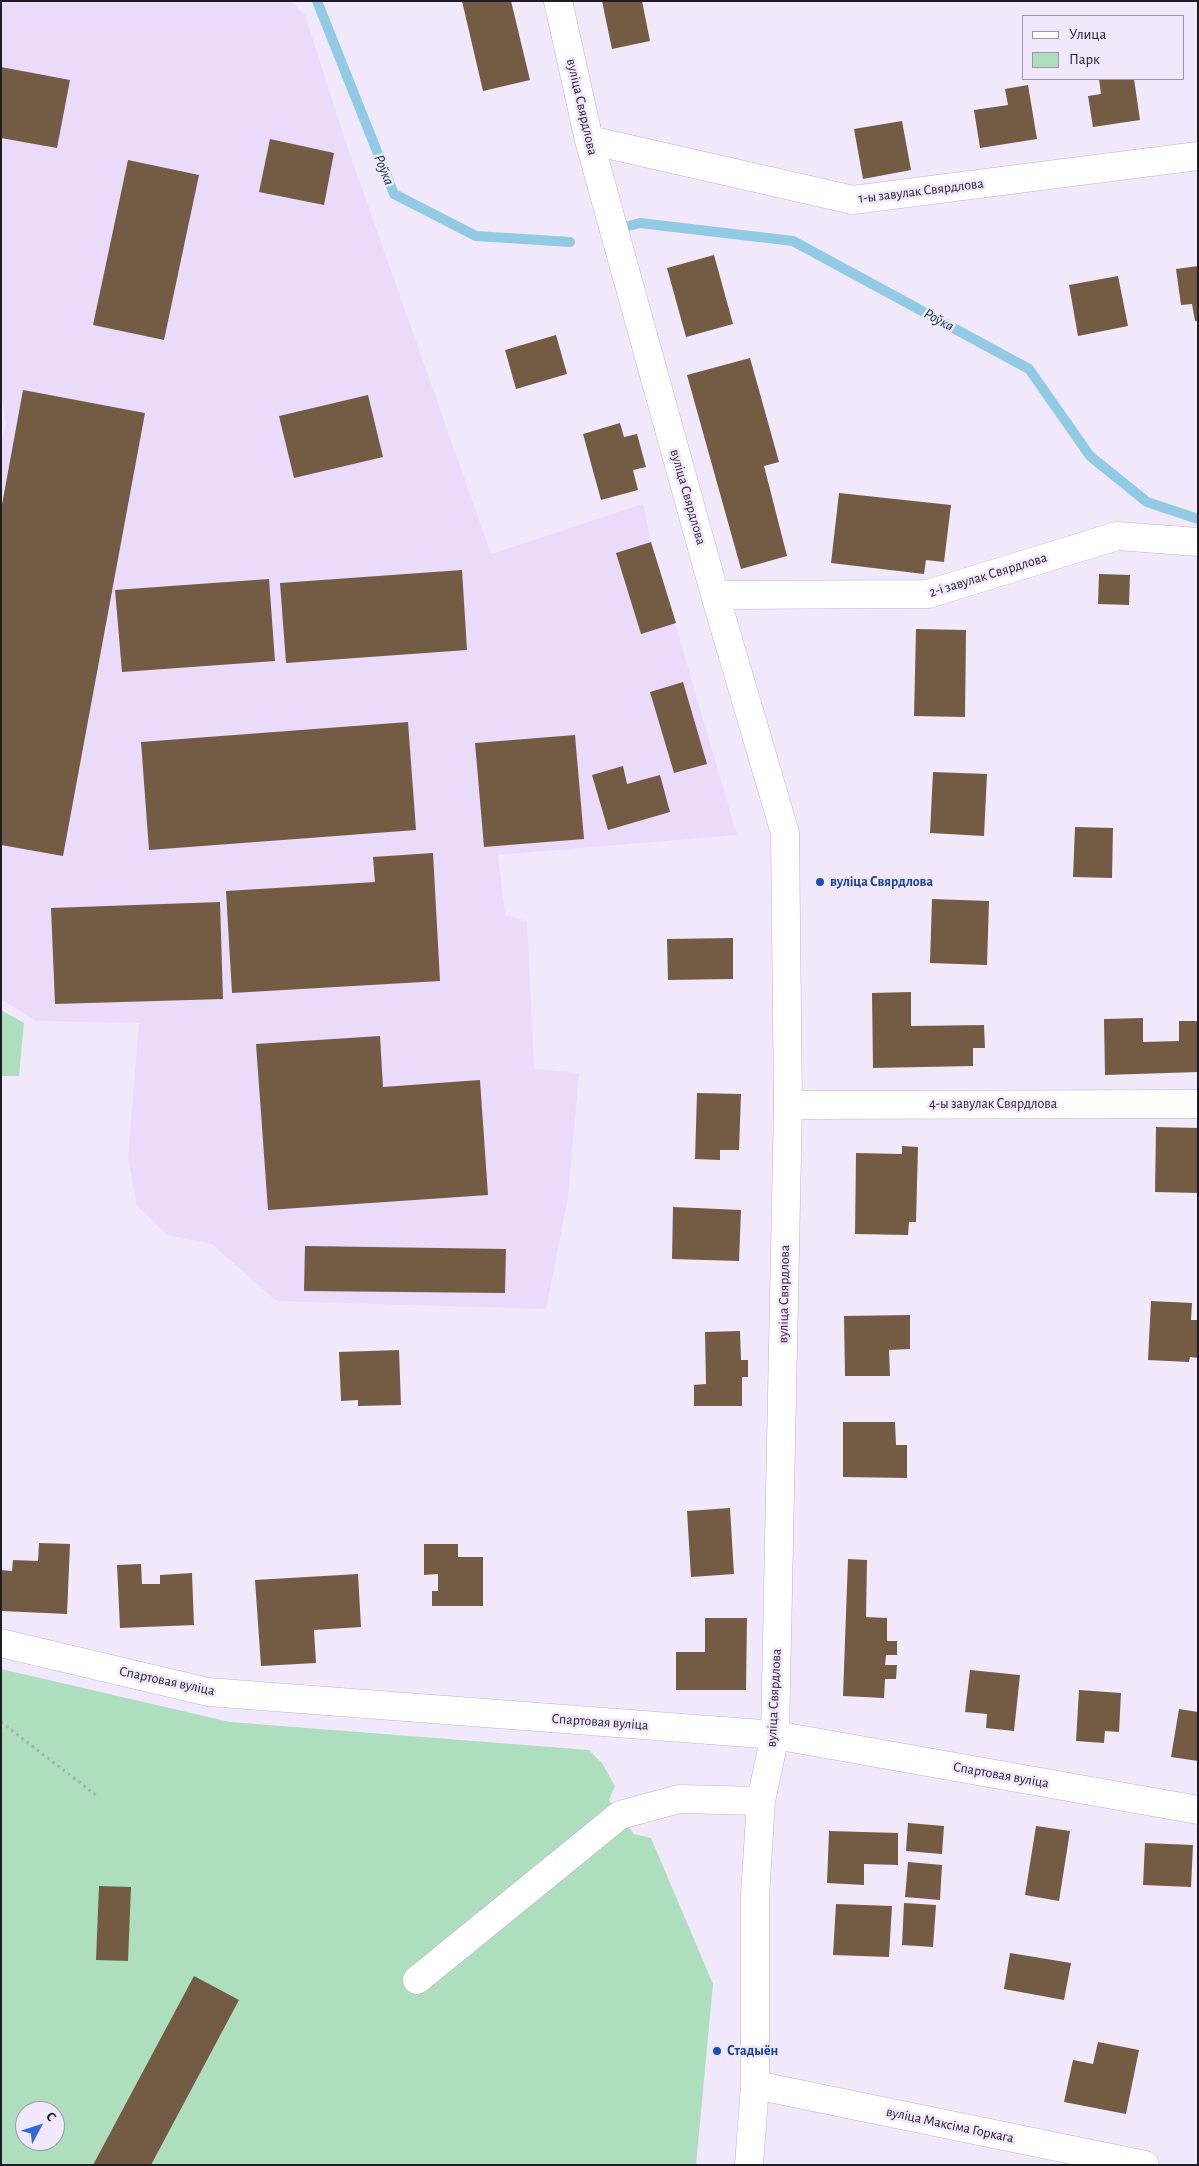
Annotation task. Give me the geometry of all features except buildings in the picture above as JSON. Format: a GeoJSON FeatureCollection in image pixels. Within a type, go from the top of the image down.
{"type":"FeatureCollection","features":[{"type":"Feature","properties":{"kind":"street","name":"вуліца Свярдлова"},"geometry":{"type":"LineString","coordinates":[[558,1],[589,140],[715,595],[785,833],[788,1105],[775,1735],[761,1801],[755,1896],[754,2085],[749,2165]]}},
{"type":"Feature","properties":{"kind":"street","name":"1-ы завулак Свярдлова"},"geometry":{"type":"LineString","coordinates":[[589,140],[853,200],[1198,156]]}},
{"type":"Feature","properties":{"kind":"street","name":"2-і завулак Свярдлова"},"geometry":{"type":"LineString","coordinates":[[715,595],[928,594],[1116,536],[1198,542]]}},
{"type":"Feature","properties":{"kind":"street","name":"4-ы завулак Свярдлова"},"geometry":{"type":"LineString","coordinates":[[788,1105],[1198,1104]]}},
{"type":"Feature","properties":{"kind":"street","name":"Спартовая вуліца"},"geometry":{"type":"LineString","coordinates":[[1,1643],[208,1692],[775,1735],[1198,1810]]}},
{"type":"Feature","properties":{"kind":"street"},"geometry":{"type":"LineString","coordinates":[[417,1980],[620,1815],[679,1799],[761,1801]]}},
{"type":"Feature","properties":{"kind":"street","name":"вуліца Максіма Горкага"},"geometry":{"type":"LineString","coordinates":[[754,2085],[1145,2165]]}},
{"type":"Feature","properties":{"kind":"path"},"geometry":{"type":"LineString","coordinates":[[1,1722],[96,1795]]}},
{"type":"Feature","properties":{"kind":"shaded area"},"geometry":{"type":"Polygon","coordinates":[[[1,1],[291,1],[305,15],[346,143],[491,554],[643,504],[651,542],[737,835],[498,855],[505,915],[527,921],[534,1069],[579,1073],[568,1197],[546,1309],[276,1301],[212,1244],[167,1235],[137,1206],[128,1158],[139,1023],[36,1021],[1,999],[1,442],[6,423],[1,393],[1,1]]]}},
{"type":"Feature","properties":{"kind":"green space"},"geometry":{"type":"Polygon","coordinates":[[[1,1010],[24,1023],[19,1076],[1,1076],[1,1010]]]}},
{"type":"Feature","properties":{"kind":"green space"},"geometry":{"type":"Polygon","coordinates":[[[1,1669],[230,1722],[589,1750],[602,1763],[615,1786],[609,1800],[634,1834],[651,1838],[713,1984],[696,2165],[1,2165],[1,1669]]]}},
{"type":"Feature","properties":{"kind":"waterway","name":"Роўка"},"geometry":{"type":"LineString","coordinates":[[317,1],[394,194],[476,236],[570,242]]}},
{"type":"Feature","properties":{"kind":"waterway","name":"Роўка"},"geometry":{"type":"LineString","coordinates":[[625,227],[640,223],[793,241],[1029,369],[1090,456],[1147,502],[1198,519]]}},
{"type":"Feature","properties":{"kind":"place","name":"вуліца Свярдлова"},"geometry":{"type":"Point","coordinates":[820,882]}},
{"type":"Feature","properties":{"kind":"place","name":"Стадыён"},"geometry":{"type":"Point","coordinates":[717,2051]}}]}
